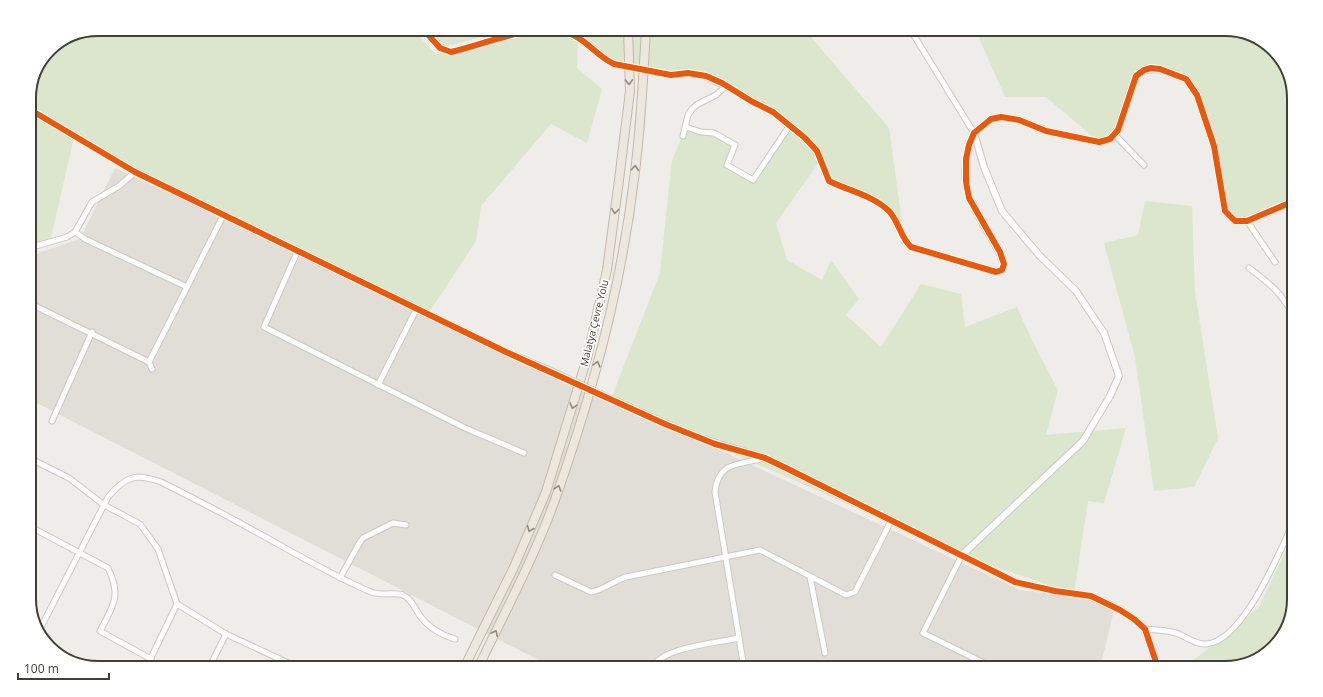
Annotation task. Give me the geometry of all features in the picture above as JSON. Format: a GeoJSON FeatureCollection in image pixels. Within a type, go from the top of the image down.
{"type":"FeatureCollection","features":[{"type":"Feature","properties":{"kind":"highway","name":"Malatya Çevre Yolu"},"geometry":{"type":"LineString","coordinates":[[467,661],[514,567],[546,492],[587,358],[608,270],[630,91],[628,36]]}},
{"type":"Feature","properties":{"kind":"highway","name":"Malatya Çevre Yolu"},"geometry":{"type":"LineString","coordinates":[[481,661],[528,564],[555,499],[598,363],[619,274],[634,180],[645,36]]}},
{"type":"Feature","properties":{"kind":"street"},"geometry":{"type":"LineString","coordinates":[[429,36],[440,48],[451,52],[512,36]]}},
{"type":"Feature","properties":{"kind":"street"},"geometry":{"type":"LineString","coordinates":[[574,36],[605,60],[614,64],[671,75],[688,73],[706,76],[773,112],[805,138],[817,151],[829,181],[852,189],[877,202],[889,211],[897,222],[907,243],[912,247],[996,272],[1002,270],[1004,264],[1000,252],[969,198],[966,182],[966,159],[969,145],[974,133],[991,119],[1001,117],[1018,120],[1046,132],[1099,142],[1110,139],[1118,130],[1136,76],[1151,68],[1160,69],[1186,79],[1197,95],[1214,146],[1225,211],[1235,221],[1246,221],[1287,204]]}},
{"type":"Feature","properties":{"kind":"street"},"geometry":{"type":"LineString","coordinates":[[917,36],[974,133],[984,167],[1002,211],[1039,255],[1076,291],[1104,333],[1119,376],[1110,396],[1083,441],[962,555],[923,633],[980,661]]}},
{"type":"Feature","properties":{"kind":"street"},"geometry":{"type":"LineString","coordinates":[[683,136],[688,115],[692,109],[726,86]]}},
{"type":"Feature","properties":{"kind":"street"},"geometry":{"type":"LineString","coordinates":[[36,113],[135,172],[506,352],[694,436],[764,458],[1015,582],[1054,591],[1091,596],[1120,610],[1134,619],[1145,630],[1156,661]]}},
{"type":"Feature","properties":{"kind":"street"},"geometry":{"type":"LineString","coordinates":[[686,127],[701,132],[714,133],[735,145],[727,165],[753,180],[790,125]]}},
{"type":"Feature","properties":{"kind":"street"},"geometry":{"type":"LineString","coordinates":[[1114,134],[1144,165]]}},
{"type":"Feature","properties":{"kind":"street"},"geometry":{"type":"LineString","coordinates":[[36,246],[67,237],[75,232],[92,202],[119,186],[135,172]]}},
{"type":"Feature","properties":{"kind":"street"},"geometry":{"type":"LineString","coordinates":[[152,369],[150,362],[224,214]]}},
{"type":"Feature","properties":{"kind":"street"},"geometry":{"type":"LineString","coordinates":[[1246,221],[1275,262]]}},
{"type":"Feature","properties":{"kind":"street"},"geometry":{"type":"LineString","coordinates":[[75,232],[84,239],[187,287]]}},
{"type":"Feature","properties":{"kind":"street"},"geometry":{"type":"LineString","coordinates":[[298,250],[264,327],[465,428],[524,453]]}},
{"type":"Feature","properties":{"kind":"street"},"geometry":{"type":"LineString","coordinates":[[1249,268],[1265,280],[1280,296],[1287,307]]}},
{"type":"Feature","properties":{"kind":"street"},"geometry":{"type":"LineString","coordinates":[[36,306],[92,332],[150,362]]}},
{"type":"Feature","properties":{"kind":"street"},"geometry":{"type":"LineString","coordinates":[[378,385],[417,308]]}},
{"type":"Feature","properties":{"kind":"street"},"geometry":{"type":"LineString","coordinates":[[52,422],[92,332]]}},
{"type":"Feature","properties":{"kind":"street"},"geometry":{"type":"LineString","coordinates":[[743,661],[714,492],[718,476],[726,468],[764,458]]}},
{"type":"Feature","properties":{"kind":"street"},"geometry":{"type":"LineString","coordinates":[[36,462],[69,478],[104,505],[134,519],[148,532],[158,549],[176,604],[226,634],[283,661]]}},
{"type":"Feature","properties":{"kind":"street"},"geometry":{"type":"LineString","coordinates":[[42,626],[104,505],[118,486],[128,478],[136,476],[149,477],[181,492],[340,578],[373,592],[390,595],[403,594],[410,600],[420,616],[430,626],[445,636],[455,639]]}},
{"type":"Feature","properties":{"kind":"street"},"geometry":{"type":"LineString","coordinates":[[556,576],[591,592],[601,590],[614,581],[626,577],[760,550],[846,595],[855,592],[891,521]]}},
{"type":"Feature","properties":{"kind":"street"},"geometry":{"type":"LineString","coordinates":[[340,578],[363,538],[393,523],[406,525]]}},
{"type":"Feature","properties":{"kind":"street"},"geometry":{"type":"LineString","coordinates":[[36,530],[108,568],[116,592],[114,603],[100,632],[150,659],[176,604]]}},
{"type":"Feature","properties":{"kind":"street"},"geometry":{"type":"LineString","coordinates":[[1145,630],[1172,632],[1204,644],[1216,643],[1248,610],[1264,584],[1287,536]]}},
{"type":"Feature","properties":{"kind":"street"},"geometry":{"type":"LineString","coordinates":[[810,576],[825,653]]}},
{"type":"Feature","properties":{"kind":"street"},"geometry":{"type":"LineString","coordinates":[[212,661],[226,634]]}},
{"type":"Feature","properties":{"kind":"street"},"geometry":{"type":"LineString","coordinates":[[659,661],[664,656],[675,652],[739,638]]}},
{"type":"Feature","properties":{"kind":"shaded area"},"geometry":{"type":"Polygon","coordinates":[[[115,168],[1020,590],[1116,602],[1102,661],[540,661],[36,403],[36,254],[80,239],[115,168]]]}},
{"type":"Feature","properties":{"kind":"green space"},"geometry":{"type":"Polygon","coordinates":[[[419,36],[436,54],[521,36],[810,36],[889,128],[904,236],[897,222],[877,202],[829,181],[819,162],[776,223],[787,260],[822,280],[831,260],[859,299],[846,315],[881,347],[921,284],[961,294],[965,327],[1017,307],[1058,390],[1046,435],[1126,428],[1104,503],[1088,501],[1074,594],[962,555],[611,399],[660,273],[672,160],[686,127],[726,140],[735,145],[727,165],[753,180],[788,128],[778,116],[688,73],[614,64],[589,46],[578,43],[577,68],[602,89],[587,143],[551,124],[481,206],[476,241],[428,314],[109,158],[36,112],[36,94],[38,82],[42,71],[49,60],[67,44],[86,37],[419,36]]]}},
{"type":"Feature","properties":{"kind":"green space"},"geometry":{"type":"Polygon","coordinates":[[[430,36],[484,36],[440,48],[430,36]]]}},
{"type":"Feature","properties":{"kind":"green space"},"geometry":{"type":"Polygon","coordinates":[[[978,36],[1224,36],[1241,38],[1252,42],[1271,57],[1281,71],[1286,86],[1287,204],[1247,221],[1229,215],[1221,193],[1201,106],[1186,79],[1144,70],[1114,134],[1099,142],[1046,97],[1005,97],[978,36]]]}},
{"type":"Feature","properties":{"kind":"green space"},"geometry":{"type":"Polygon","coordinates":[[[36,113],[74,137],[50,242],[36,246],[36,113]]]}},
{"type":"Feature","properties":{"kind":"green space"},"geometry":{"type":"Polygon","coordinates":[[[1145,201],[1192,206],[1195,292],[1218,438],[1194,487],[1154,491],[1135,357],[1104,243],[1138,235],[1145,201]]]}},
{"type":"Feature","properties":{"kind":"green space"},"geometry":{"type":"Polygon","coordinates":[[[1287,548],[1287,598],[1285,615],[1281,626],[1271,640],[1259,650],[1241,659],[1224,661],[1192,661],[1216,643],[1259,607],[1287,548]]]}},
{"type":"Feature","properties":{"kind":"cycle path"},"geometry":{"type":"LineString","coordinates":[[429,36],[440,48],[451,52],[508,36]]}},
{"type":"Feature","properties":{"kind":"cycle path"},"geometry":{"type":"LineString","coordinates":[[576,36],[614,64],[671,75],[688,73],[706,76],[722,83],[751,101],[773,112],[805,138],[817,151],[829,181],[868,197],[889,211],[911,247],[996,272],[1002,270],[1004,264],[1000,252],[969,198],[966,182],[966,159],[969,145],[974,133],[991,119],[1001,117],[1019,120],[1046,131],[1099,142],[1110,139],[1118,130],[1136,76],[1144,70],[1151,68],[1160,69],[1186,79],[1197,95],[1214,146],[1225,211],[1235,221],[1247,221],[1287,204]]}},
{"type":"Feature","properties":{"kind":"cycle path"},"geometry":{"type":"LineString","coordinates":[[36,113],[135,172],[506,352],[665,424],[715,444],[765,458],[1015,582],[1055,591],[1091,596],[1120,610],[1134,619],[1145,629],[1156,661]]}}]}
